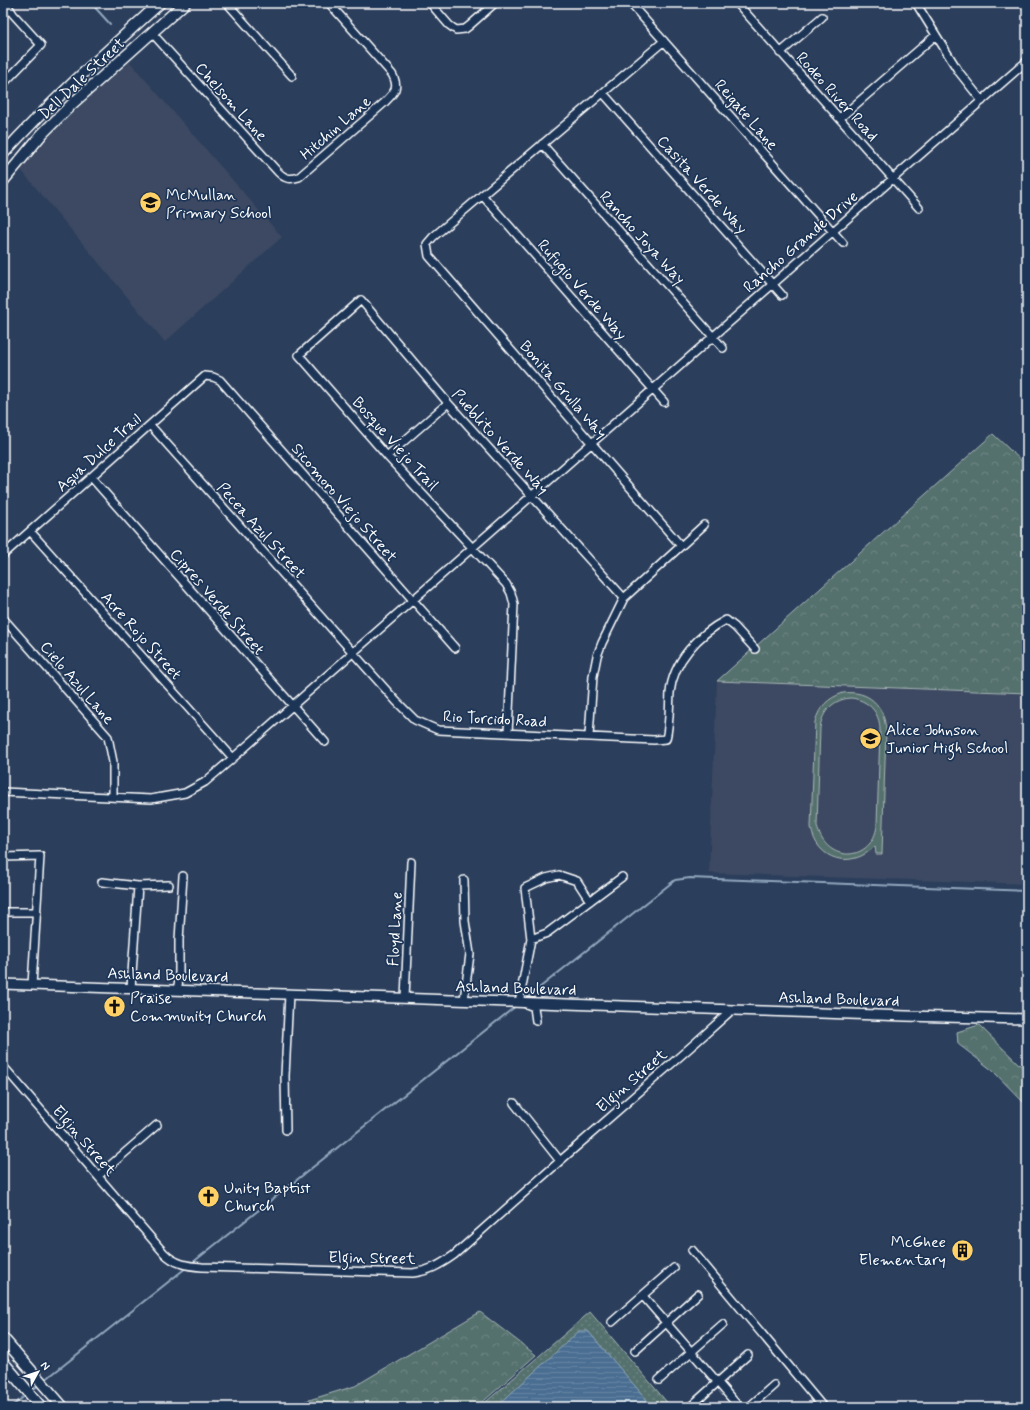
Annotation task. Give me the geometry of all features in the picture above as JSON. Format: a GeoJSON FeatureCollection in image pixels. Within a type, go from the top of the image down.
{"type":"FeatureCollection","features":[{"type":"Feature","properties":{"kind":"main road","name":"Dell Dale Street"},"geometry":{"type":"LineString","coordinates":[[3,154],[32,122],[88,67],[160,3]]}},
{"type":"Feature","properties":{"kind":"main road","name":"Dell Dale Street"},"geometry":{"type":"LineString","coordinates":[[3,181],[42,134],[72,104],[185,3]]}},
{"type":"Feature","properties":{"kind":"main road"},"geometry":{"type":"LineString","coordinates":[[88,67],[98,69],[106,74]]}},
{"type":"Feature","properties":{"kind":"main road"},"geometry":{"type":"LineString","coordinates":[[30,148],[27,141],[27,134],[32,122]]}},
{"type":"Feature","properties":{"kind":"main road"},"geometry":{"type":"LineString","coordinates":[[3,1338],[63,1407]]}},
{"type":"Feature","properties":{"kind":"main road"},"geometry":{"type":"LineString","coordinates":[[3,1362],[39,1404]]}},
{"type":"Feature","properties":{"kind":"street"},"geometry":{"type":"LineString","coordinates":[[3,84],[40,45],[13,14],[6,3]]}},
{"type":"Feature","properties":{"kind":"street"},"geometry":{"type":"LineString","coordinates":[[227,3],[292,76]]}},
{"type":"Feature","properties":{"kind":"street","name":"Hitchin Lane"},"geometry":{"type":"LineString","coordinates":[[296,178],[299,177],[391,96],[396,88],[396,82],[392,74],[329,3]]}},
{"type":"Feature","properties":{"kind":"street"},"geometry":{"type":"LineString","coordinates":[[430,3],[451,27],[456,30],[465,29],[495,3]]}},
{"type":"Feature","properties":{"kind":"street","name":"Reigate Lane"},"geometry":{"type":"LineString","coordinates":[[630,3],[843,243]]}},
{"type":"Feature","properties":{"kind":"street","name":"Rodeo River Road"},"geometry":{"type":"LineString","coordinates":[[737,3],[919,208]]}},
{"type":"Feature","properties":{"kind":"street"},"geometry":{"type":"LineString","coordinates":[[916,3],[962,76],[982,101]]}},
{"type":"Feature","properties":{"kind":"street"},"geometry":{"type":"LineString","coordinates":[[780,53],[822,17]]}},
{"type":"Feature","properties":{"kind":"street","name":"Chelsom Lane"},"geometry":{"type":"LineString","coordinates":[[152,34],[278,172],[284,178],[292,180],[296,178]]}},
{"type":"Feature","properties":{"kind":"street"},"geometry":{"type":"LineString","coordinates":[[840,118],[936,35]]}},
{"type":"Feature","properties":{"kind":"street"},"geometry":{"type":"LineString","coordinates":[[482,195],[664,41]]}},
{"type":"Feature","properties":{"kind":"street","name":"Rancho Grande Drive"},"geometry":{"type":"LineString","coordinates":[[3,792],[151,799],[185,793],[205,782],[1027,61]]}},
{"type":"Feature","properties":{"kind":"street","name":"Casita Verde Way"},"geometry":{"type":"LineString","coordinates":[[603,93],[782,295]]}},
{"type":"Feature","properties":{"kind":"street","name":"Rancho Joya Way"},"geometry":{"type":"LineString","coordinates":[[542,144],[723,348]]}},
{"type":"Feature","properties":{"kind":"street","name":"Bonita Grulla Way"},"geometry":{"type":"LineString","coordinates":[[482,195],[433,237],[427,244],[429,256],[681,546]]}},
{"type":"Feature","properties":{"kind":"street","name":"Rufugio Verde Way"},"geometry":{"type":"LineString","coordinates":[[482,195],[664,402]]}},
{"type":"Feature","properties":{"kind":"street","name":"Pueblito Verde Way"},"geometry":{"type":"LineString","coordinates":[[299,355],[361,300],[448,402],[624,598]]}},
{"type":"Feature","properties":{"kind":"street","name":"Bosque Viejo Trail"},"geometry":{"type":"LineString","coordinates":[[299,355],[387,456],[506,584],[511,593],[514,604],[508,733]]}},
{"type":"Feature","properties":{"kind":"street","name":"Aqua Dulce Trail"},"geometry":{"type":"LineString","coordinates":[[3,555],[205,376],[213,377]]}},
{"type":"Feature","properties":{"kind":"street","name":"Sicomoro Viejo Street"},"geometry":{"type":"LineString","coordinates":[[213,377],[220,380],[454,648]]}},
{"type":"Feature","properties":{"kind":"street"},"geometry":{"type":"LineString","coordinates":[[387,456],[448,402]]}},
{"type":"Feature","properties":{"kind":"street","name":"Pecea Azul Street"},"geometry":{"type":"LineString","coordinates":[[150,425],[353,653]]}},
{"type":"Feature","properties":{"kind":"street","name":"Cipres Verde Street"},"geometry":{"type":"LineString","coordinates":[[91,477],[325,742]]}},
{"type":"Feature","properties":{"kind":"street"},"geometry":{"type":"LineString","coordinates":[[589,736],[593,676],[597,656],[624,598],[704,525]]}},
{"type":"Feature","properties":{"kind":"street","name":"Acre Rojo Street"},"geometry":{"type":"LineString","coordinates":[[30,531],[233,758]]}},
{"type":"Feature","properties":{"kind":"street","name":"Cielo Azul Lane"},"geometry":{"type":"LineString","coordinates":[[3,618],[108,737],[114,762],[113,797]]}},
{"type":"Feature","properties":{"kind":"street","name":"Rio Torcido Road"},"geometry":{"type":"LineString","coordinates":[[353,653],[415,720],[438,730],[654,740],[666,738],[670,726],[672,682],[677,668],[695,643],[716,625],[726,620],[735,627],[754,649]]}},
{"type":"Feature","properties":{"kind":"street"},"geometry":{"type":"LineString","coordinates":[[3,857],[40,856],[32,985]]}},
{"type":"Feature","properties":{"kind":"street","name":"Floyd Lane"},"geometry":{"type":"LineString","coordinates":[[405,998],[411,862]]}},
{"type":"Feature","properties":{"kind":"street"},"geometry":{"type":"LineString","coordinates":[[536,1021],[534,1008],[521,1002],[520,997],[531,939],[525,888],[546,878],[559,875],[577,881],[590,901]]}},
{"type":"Feature","properties":{"kind":"street"},"geometry":{"type":"LineString","coordinates":[[177,990],[179,980],[179,940],[183,876]]}},
{"type":"Feature","properties":{"kind":"street"},"geometry":{"type":"LineString","coordinates":[[531,939],[547,933],[622,877]]}},
{"type":"Feature","properties":{"kind":"street"},"geometry":{"type":"LineString","coordinates":[[464,880],[465,921],[470,954],[464,1000]]}},
{"type":"Feature","properties":{"kind":"street"},"geometry":{"type":"LineString","coordinates":[[102,882],[138,886],[169,885]]}},
{"type":"Feature","properties":{"kind":"street"},"geometry":{"type":"LineString","coordinates":[[131,988],[138,886]]}},
{"type":"Feature","properties":{"kind":"street"},"geometry":{"type":"LineString","coordinates":[[3,912],[37,912]]}},
{"type":"Feature","properties":{"kind":"street","name":"Ashland Boulevard"},"geometry":{"type":"LineString","coordinates":[[3,984],[1027,1019]]}},
{"type":"Feature","properties":{"kind":"street"},"geometry":{"type":"LineString","coordinates":[[286,1130],[285,1076],[289,994]]}},
{"type":"Feature","properties":{"kind":"street","name":"Elgin Street"},"geometry":{"type":"LineString","coordinates":[[3,1066],[171,1260],[180,1264],[202,1267],[413,1273],[433,1269],[454,1255],[732,1010]]}},
{"type":"Feature","properties":{"kind":"street"},"geometry":{"type":"LineString","coordinates":[[514,1103],[560,1161]]}},
{"type":"Feature","properties":{"kind":"street"},"geometry":{"type":"LineString","coordinates":[[98,1176],[157,1125]]}},
{"type":"Feature","properties":{"kind":"street"},"geometry":{"type":"LineString","coordinates":[[692,1250],[824,1407]]}},
{"type":"Feature","properties":{"kind":"street"},"geometry":{"type":"LineString","coordinates":[[612,1322],[674,1268]]}},
{"type":"Feature","properties":{"kind":"street"},"geometry":{"type":"LineString","coordinates":[[635,1351],[698,1294]]}},
{"type":"Feature","properties":{"kind":"street"},"geometry":{"type":"LineString","coordinates":[[643,1296],[739,1407]]}},
{"type":"Feature","properties":{"kind":"street"},"geometry":{"type":"LineString","coordinates":[[659,1380],[723,1324]]}},
{"type":"Feature","properties":{"kind":"street"},"geometry":{"type":"LineString","coordinates":[[690,1407],[748,1355]]}},
{"type":"Feature","properties":{"kind":"street"},"geometry":{"type":"LineString","coordinates":[[749,1407],[774,1385]]}},
{"type":"Feature","properties":{"kind":"shaded area","name":"McMullan Primary School"},"geometry":{"type":"Polygon","coordinates":[[[130,62],[282,237],[165,342],[21,170],[56,129],[130,62]]]}},
{"type":"Feature","properties":{"kind":"shaded area","name":"Alice Johnson Junior High School"},"geometry":{"type":"Polygon","coordinates":[[[717,681],[1027,693],[1027,884],[709,873],[717,681]]]}},
{"type":"Feature","properties":{"kind":"shaded area"},"geometry":{"type":"Polygon","coordinates":[[[579,1331],[588,1331],[653,1407],[496,1407],[579,1331]]]}},
{"type":"Feature","properties":{"kind":"green space"},"geometry":{"type":"Polygon","coordinates":[[[993,434],[1027,466],[1027,693],[717,681],[993,434]]]}},
{"type":"Feature","properties":{"kind":"green space"},"geometry":{"type":"Polygon","coordinates":[[[843,693],[860,694],[874,701],[882,713],[886,730],[882,854],[876,854],[875,846],[856,858],[846,860],[827,854],[820,848],[814,839],[811,827],[815,722],[819,712],[825,704],[829,700],[843,693]],[[845,699],[834,703],[823,716],[820,728],[817,826],[822,839],[830,848],[839,853],[849,854],[859,852],[867,846],[874,837],[877,825],[880,730],[878,718],[875,712],[868,704],[857,699],[845,699]]]}},
{"type":"Feature","properties":{"kind":"green space"},"geometry":{"type":"Polygon","coordinates":[[[979,1025],[1027,1072],[1027,1106],[992,1070],[958,1044],[957,1032],[979,1025]]]}},
{"type":"Feature","properties":{"kind":"green space"},"geometry":{"type":"Polygon","coordinates":[[[480,1312],[536,1355],[477,1407],[286,1407],[355,1386],[480,1312]]]}},
{"type":"Feature","properties":{"kind":"green space"},"geometry":{"type":"Polygon","coordinates":[[[590,1312],[671,1407],[480,1407],[590,1312]]]}},
{"type":"Feature","properties":{"kind":"waterway"},"geometry":{"type":"LineString","coordinates":[[91,3],[110,24]]}},
{"type":"Feature","properties":{"kind":"waterway"},"geometry":{"type":"LineString","coordinates":[[524,1000],[675,880],[690,878],[1027,891]]}},
{"type":"Feature","properties":{"kind":"waterway"},"geometry":{"type":"LineString","coordinates":[[192,1263],[516,1006]]}},
{"type":"Feature","properties":{"kind":"waterway"},"geometry":{"type":"LineString","coordinates":[[45,1380],[187,1267]]}},
{"type":"Feature","properties":{"kind":"waterway"},"geometry":{"type":"LineString","coordinates":[[31,1391],[40,1384]]}},
{"type":"Feature","properties":{"kind":"waterway"},"geometry":{"type":"LineString","coordinates":[[11,1407],[26,1395]]}},
{"type":"Feature","properties":{"kind":"place","name":"McMullan Primary School"},"geometry":{"type":"Point","coordinates":[151,203]}},
{"type":"Feature","properties":{"kind":"place","name":"Alice Johnson Junior High School"},"geometry":{"type":"Point","coordinates":[871,738]}},
{"type":"Feature","properties":{"kind":"place","name":"Praise Community Church"},"geometry":{"type":"Point","coordinates":[115,1006]}},
{"type":"Feature","properties":{"kind":"place","name":"Unity Baptist Church"},"geometry":{"type":"Point","coordinates":[208,1196]}},
{"type":"Feature","properties":{"kind":"place","name":"McGhee Elementary"},"geometry":{"type":"Point","coordinates":[962,1250]}}]}
